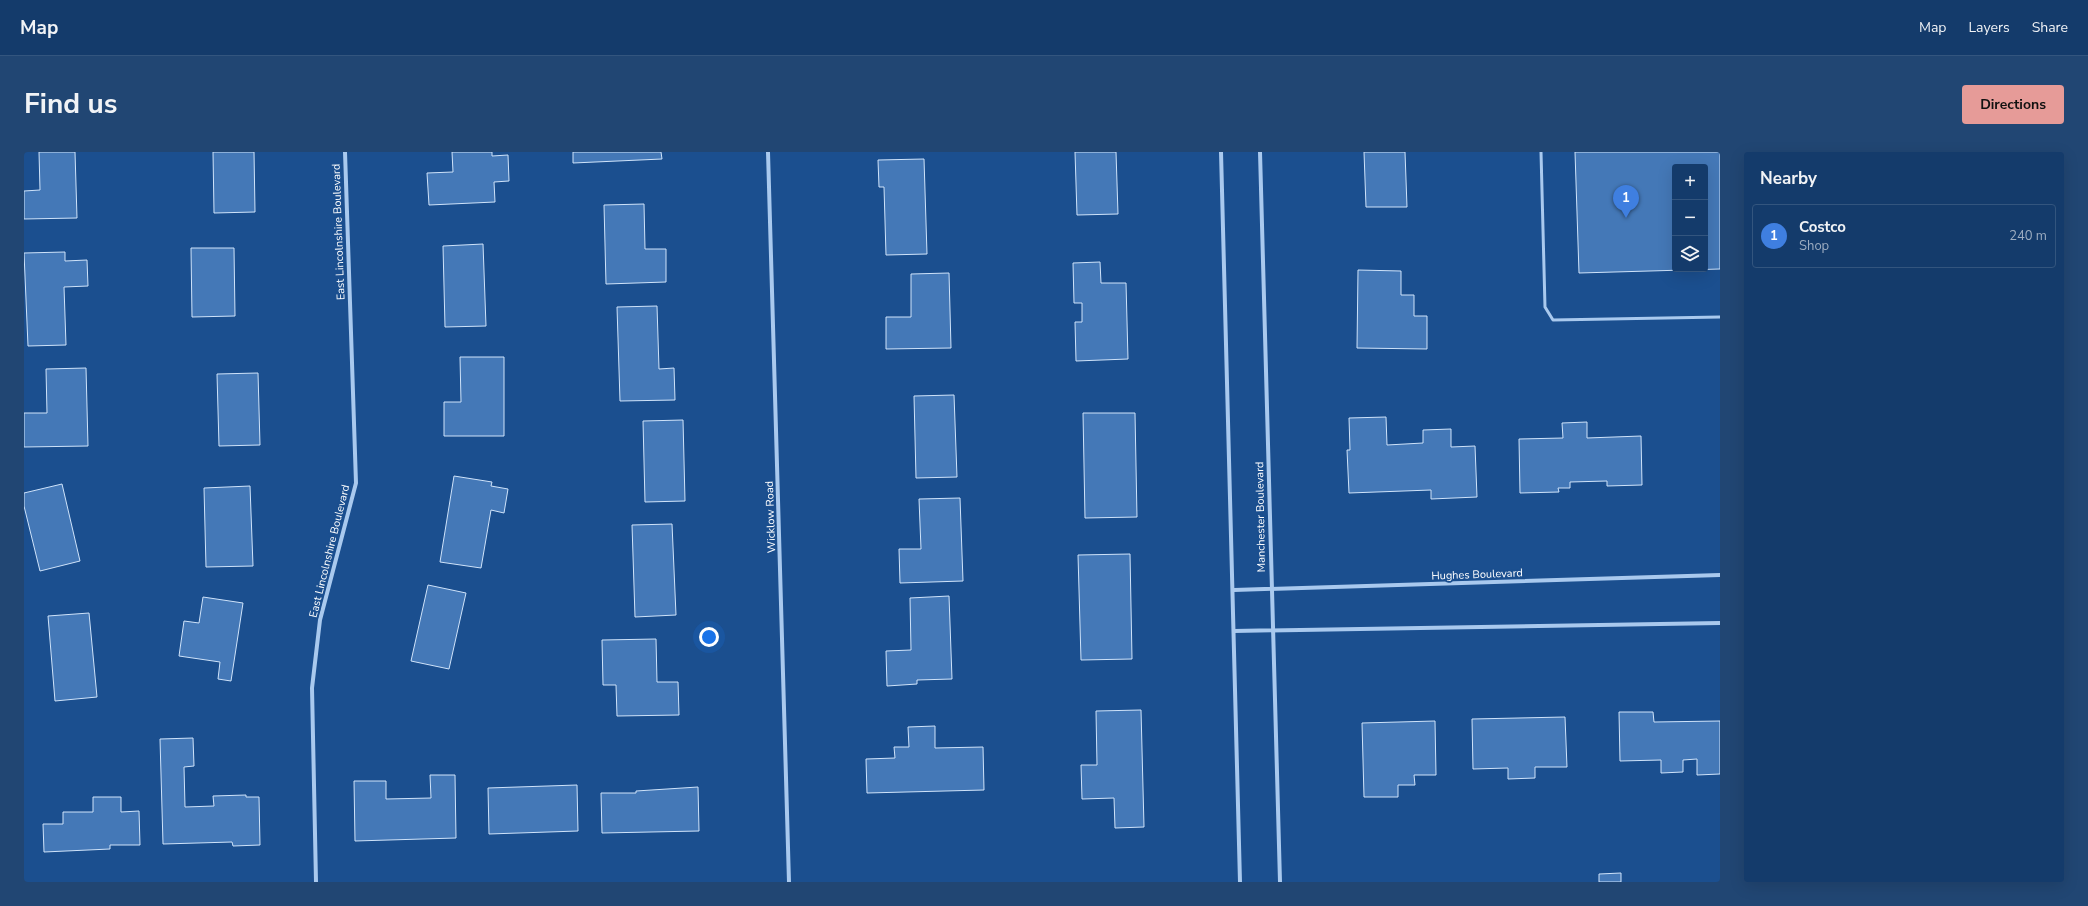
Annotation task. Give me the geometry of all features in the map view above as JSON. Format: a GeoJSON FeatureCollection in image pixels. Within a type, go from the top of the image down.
{"type":"FeatureCollection","features":[{"type":"Feature","properties":{"kind":"street","name":"East Lincolnshire Boulevard"},"geometry":{"type":"LineString","coordinates":[[316,882],[312,688],[320,620],[356,483],[345,152]]}},
{"type":"Feature","properties":{"kind":"street","name":"Wicklow Road"},"geometry":{"type":"LineString","coordinates":[[768,152],[789,882]]}},
{"type":"Feature","properties":{"kind":"street"},"geometry":{"type":"LineString","coordinates":[[1221,152],[1234,590],[1240,882]]}},
{"type":"Feature","properties":{"kind":"street","name":"Manchester Boulevard"},"geometry":{"type":"LineString","coordinates":[[1260,152],[1280,882]]}},
{"type":"Feature","properties":{"kind":"street","name":"Hughes Boulevard"},"geometry":{"type":"LineString","coordinates":[[1234,590],[1720,575]]}},
{"type":"Feature","properties":{"kind":"street"},"geometry":{"type":"LineString","coordinates":[[1234,631],[1720,623]]}},
{"type":"Feature","properties":{"kind":"lane"},"geometry":{"type":"LineString","coordinates":[[1541,152],[1544,307],[1553,320],[1720,317]]}},
{"type":"Feature","properties":{"kind":"building"},"geometry":{"type":"Polygon","coordinates":[[[39,152],[75,152],[77,218],[24,219],[24,191],[40,190],[39,152]]]}},
{"type":"Feature","properties":{"kind":"building"},"geometry":{"type":"Polygon","coordinates":[[[213,152],[254,152],[255,212],[214,213],[213,152]]]}},
{"type":"Feature","properties":{"kind":"building"},"geometry":{"type":"Polygon","coordinates":[[[452,152],[492,152],[492,156],[508,155],[509,181],[494,182],[495,202],[429,205],[427,173],[453,172],[452,152]]]}},
{"type":"Feature","properties":{"kind":"building"},"geometry":{"type":"Polygon","coordinates":[[[573,152],[661,152],[662,159],[573,163],[573,152]]]}},
{"type":"Feature","properties":{"kind":"building"},"geometry":{"type":"Polygon","coordinates":[[[1075,152],[1116,152],[1118,214],[1077,215],[1075,152]]]}},
{"type":"Feature","properties":{"kind":"building"},"geometry":{"type":"Polygon","coordinates":[[[1364,152],[1405,152],[1407,207],[1366,207],[1364,152]]]}},
{"type":"Feature","properties":{"kind":"building"},"geometry":{"type":"Polygon","coordinates":[[[1575,152],[1720,152],[1720,269],[1708,269],[1708,164],[1672,164],[1672,270],[1579,273],[1575,152]]]}},
{"type":"Feature","properties":{"kind":"building"},"geometry":{"type":"Polygon","coordinates":[[[924,159],[927,254],[886,255],[884,187],[879,187],[878,160],[924,159]]]}},
{"type":"Feature","properties":{"kind":"building"},"geometry":{"type":"Polygon","coordinates":[[[644,204],[645,249],[666,249],[666,282],[606,284],[604,205],[644,204]]]}},
{"type":"Feature","properties":{"kind":"building"},"geometry":{"type":"Polygon","coordinates":[[[483,244],[486,326],[445,327],[443,246],[483,244]]]}},
{"type":"Feature","properties":{"kind":"building"},"geometry":{"type":"Polygon","coordinates":[[[191,248],[234,248],[235,316],[192,317],[191,248]]]}},
{"type":"Feature","properties":{"kind":"building"},"geometry":{"type":"Polygon","coordinates":[[[65,252],[65,261],[87,260],[88,286],[64,287],[66,345],[28,346],[24,253],[65,252]]]}},
{"type":"Feature","properties":{"kind":"building"},"geometry":{"type":"Polygon","coordinates":[[[1100,262],[1101,283],[1126,283],[1128,359],[1076,361],[1075,322],[1082,322],[1082,303],[1074,303],[1073,263],[1100,262]]]}},
{"type":"Feature","properties":{"kind":"building"},"geometry":{"type":"Polygon","coordinates":[[[1358,270],[1401,271],[1401,295],[1414,295],[1414,316],[1427,316],[1427,349],[1357,348],[1358,270]]]}},
{"type":"Feature","properties":{"kind":"building"},"geometry":{"type":"Polygon","coordinates":[[[949,273],[951,348],[886,349],[886,317],[911,317],[911,274],[949,273]]]}},
{"type":"Feature","properties":{"kind":"building"},"geometry":{"type":"Polygon","coordinates":[[[657,306],[659,369],[674,368],[675,400],[620,401],[617,307],[657,306]]]}},
{"type":"Feature","properties":{"kind":"building"},"geometry":{"type":"Polygon","coordinates":[[[460,357],[504,357],[504,436],[444,436],[444,402],[461,402],[460,357]]]}},
{"type":"Feature","properties":{"kind":"building"},"geometry":{"type":"Polygon","coordinates":[[[86,368],[88,446],[24,447],[24,413],[47,413],[46,369],[86,368]]]}},
{"type":"Feature","properties":{"kind":"building"},"geometry":{"type":"Polygon","coordinates":[[[258,373],[260,445],[219,446],[217,374],[258,373]]]}},
{"type":"Feature","properties":{"kind":"building"},"geometry":{"type":"Polygon","coordinates":[[[954,395],[957,477],[916,478],[914,396],[954,395]]]}},
{"type":"Feature","properties":{"kind":"building"},"geometry":{"type":"Polygon","coordinates":[[[1083,413],[1135,413],[1137,517],[1085,518],[1083,413]]]}},
{"type":"Feature","properties":{"kind":"building"},"geometry":{"type":"Polygon","coordinates":[[[1386,417],[1387,445],[1423,443],[1423,430],[1451,429],[1451,447],[1475,446],[1477,497],[1431,499],[1431,490],[1349,493],[1347,450],[1350,450],[1349,418],[1386,417]]]}},
{"type":"Feature","properties":{"kind":"building"},"geometry":{"type":"Polygon","coordinates":[[[683,420],[685,501],[645,502],[643,421],[683,420]]]}},
{"type":"Feature","properties":{"kind":"building"},"geometry":{"type":"Polygon","coordinates":[[[1587,422],[1587,438],[1641,436],[1642,485],[1607,486],[1607,481],[1570,482],[1570,488],[1558,488],[1559,492],[1520,493],[1519,439],[1563,438],[1562,423],[1587,422]]]}},
{"type":"Feature","properties":{"kind":"building"},"geometry":{"type":"Polygon","coordinates":[[[454,476],[492,482],[491,486],[508,489],[504,513],[491,510],[481,568],[440,562],[454,476]]]}},
{"type":"Feature","properties":{"kind":"building"},"geometry":{"type":"Polygon","coordinates":[[[62,484],[80,561],[40,571],[24,506],[24,493],[62,484]]]}},
{"type":"Feature","properties":{"kind":"building"},"geometry":{"type":"Polygon","coordinates":[[[250,486],[253,566],[206,567],[204,488],[250,486]]]}},
{"type":"Feature","properties":{"kind":"building"},"geometry":{"type":"Polygon","coordinates":[[[960,498],[963,581],[900,583],[899,549],[921,549],[919,499],[960,498]]]}},
{"type":"Feature","properties":{"kind":"building"},"geometry":{"type":"Polygon","coordinates":[[[672,524],[676,615],[635,617],[632,525],[672,524]]]}},
{"type":"Feature","properties":{"kind":"building"},"geometry":{"type":"Polygon","coordinates":[[[1130,554],[1132,659],[1081,660],[1078,555],[1130,554]]]}},
{"type":"Feature","properties":{"kind":"building"},"geometry":{"type":"Polygon","coordinates":[[[428,585],[466,593],[449,669],[411,661],[428,585]]]}},
{"type":"Feature","properties":{"kind":"building"},"geometry":{"type":"Polygon","coordinates":[[[949,596],[952,679],[917,680],[917,684],[887,686],[886,651],[911,650],[910,598],[949,596]]]}},
{"type":"Feature","properties":{"kind":"building"},"geometry":{"type":"Polygon","coordinates":[[[203,597],[243,603],[231,681],[218,679],[220,662],[179,656],[184,621],[199,623],[203,597]]]}},
{"type":"Feature","properties":{"kind":"building"},"geometry":{"type":"Polygon","coordinates":[[[89,613],[97,697],[55,701],[48,616],[89,613]]]}},
{"type":"Feature","properties":{"kind":"building"},"geometry":{"type":"Polygon","coordinates":[[[656,639],[657,682],[678,682],[679,715],[617,716],[616,685],[603,685],[602,640],[656,639]]]}},
{"type":"Feature","properties":{"kind":"building"},"geometry":{"type":"Polygon","coordinates":[[[1141,710],[1144,827],[1115,828],[1114,798],[1082,799],[1081,765],[1097,765],[1096,711],[1141,710]]]}},
{"type":"Feature","properties":{"kind":"building"},"geometry":{"type":"Polygon","coordinates":[[[1619,712],[1653,712],[1654,722],[1720,721],[1720,774],[1697,775],[1697,759],[1683,760],[1683,772],[1661,773],[1661,760],[1620,761],[1619,712]]]}},
{"type":"Feature","properties":{"kind":"building"},"geometry":{"type":"Polygon","coordinates":[[[1565,717],[1567,767],[1535,767],[1535,778],[1508,779],[1508,768],[1473,769],[1472,719],[1565,717]]]}},
{"type":"Feature","properties":{"kind":"building"},"geometry":{"type":"Polygon","coordinates":[[[1435,721],[1436,775],[1414,775],[1415,785],[1398,785],[1398,797],[1364,797],[1362,723],[1435,721]]]}},
{"type":"Feature","properties":{"kind":"building"},"geometry":{"type":"Polygon","coordinates":[[[935,726],[935,748],[983,747],[984,790],[867,793],[866,759],[895,758],[894,747],[909,747],[908,727],[935,726]]]}},
{"type":"Feature","properties":{"kind":"building"},"geometry":{"type":"Polygon","coordinates":[[[193,738],[194,766],[184,767],[185,807],[214,806],[213,796],[246,795],[246,797],[259,797],[260,845],[233,846],[232,842],[163,844],[160,739],[193,738]]]}},
{"type":"Feature","properties":{"kind":"building"},"geometry":{"type":"Polygon","coordinates":[[[430,775],[455,775],[456,838],[355,841],[354,781],[386,781],[386,799],[431,798],[430,775]]]}},
{"type":"Feature","properties":{"kind":"building"},"geometry":{"type":"Polygon","coordinates":[[[577,785],[578,831],[489,834],[488,788],[577,785]]]}},
{"type":"Feature","properties":{"kind":"building"},"geometry":{"type":"Polygon","coordinates":[[[698,787],[699,831],[602,833],[601,793],[636,793],[636,791],[698,787]]]}},
{"type":"Feature","properties":{"kind":"building"},"geometry":{"type":"Polygon","coordinates":[[[93,797],[121,797],[121,812],[139,811],[140,845],[110,845],[110,849],[44,852],[43,824],[63,824],[63,812],[93,812],[93,797]]]}},
{"type":"Feature","properties":{"kind":"building"},"geometry":{"type":"Polygon","coordinates":[[[1621,873],[1621,882],[1599,882],[1599,874],[1621,873]]]}},
{"type":"Feature","properties":{"kind":"place","name":"Costco"},"geometry":{"type":"Point","coordinates":[1626,218]}}]}
